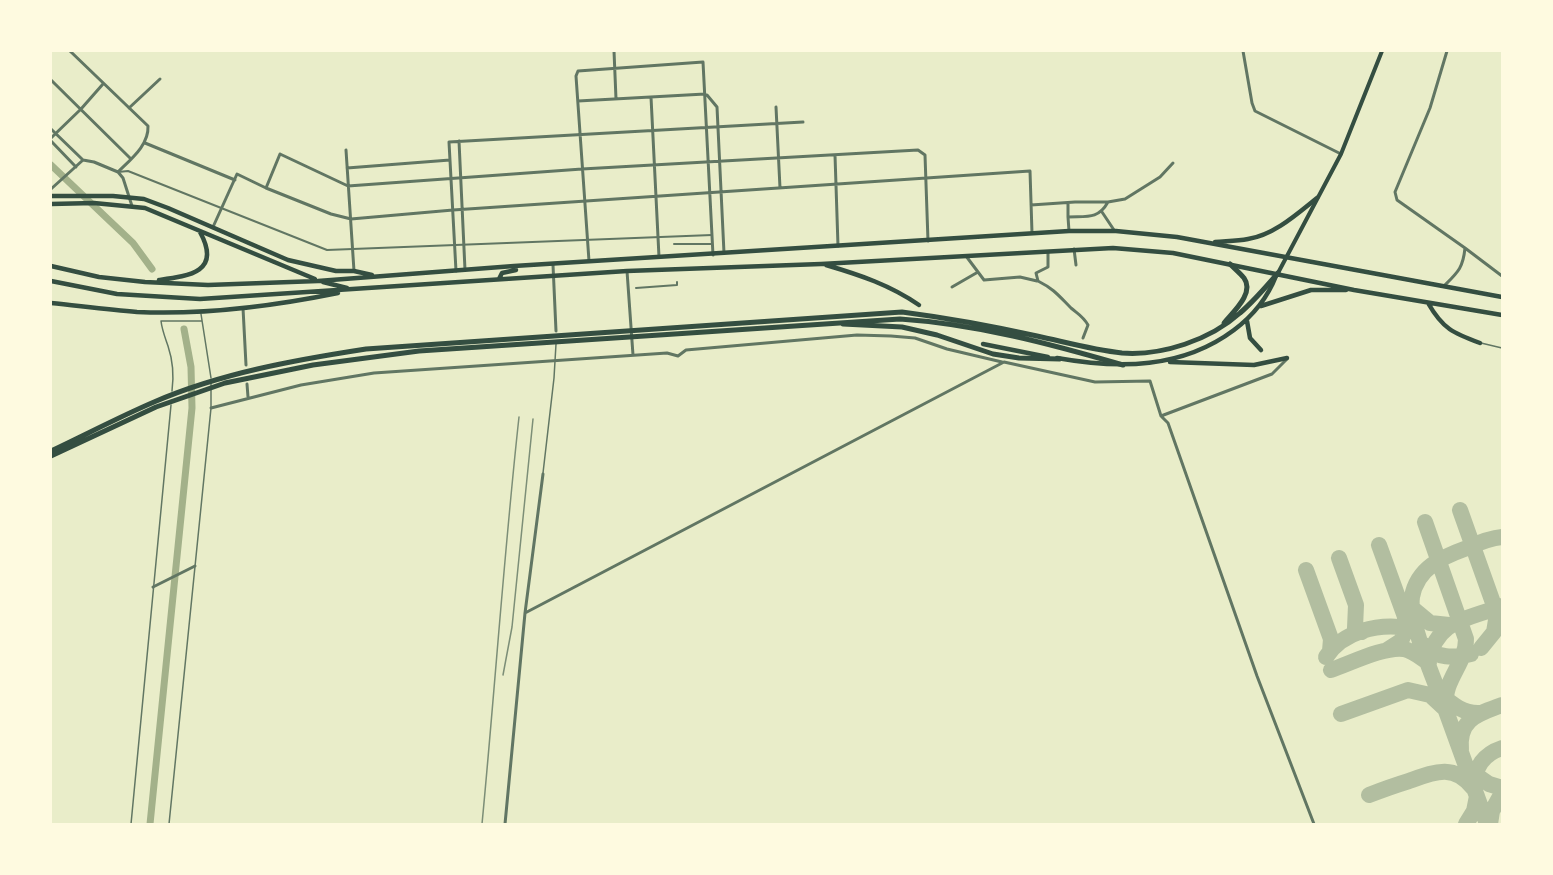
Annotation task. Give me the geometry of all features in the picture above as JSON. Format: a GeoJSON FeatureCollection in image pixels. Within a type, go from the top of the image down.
{"type":"FeatureCollection","features":[{"type":"Feature","properties":{"kind":"highway"},"geometry":{"type":"LineString","coordinates":[[1219,328],[1237,308],[1247,291],[1248,285],[1245,278],[1230,264]]}},
{"type":"Feature","properties":{"kind":"highway"},"geometry":{"type":"LineString","coordinates":[[51,451],[156,404],[225,380],[314,357],[366,349],[577,338],[902,312],[983,324],[1095,349],[1137,353],[1192,342],[1219,328],[1245,308],[1278,273]]}},
{"type":"Feature","properties":{"kind":"highway"},"geometry":{"type":"LineString","coordinates":[[643,333],[900,318],[936,321],[1060,348],[1123,365]]}},
{"type":"Feature","properties":{"kind":"highway"},"geometry":{"type":"LineString","coordinates":[[808,323],[902,327],[937,335],[993,354],[1019,358],[1060,359]]}},
{"type":"Feature","properties":{"kind":"highway"},"geometry":{"type":"LineString","coordinates":[[51,456],[156,404]]}},
{"type":"Feature","properties":{"kind":"main road"},"geometry":{"type":"LineString","coordinates":[[1164,362],[1205,348],[1247,321],[1261,306],[1270,293],[1284,257],[1341,154],[1382,51]]}},
{"type":"Feature","properties":{"kind":"main road"},"geometry":{"type":"LineString","coordinates":[[51,196],[113,196],[144,199],[288,260],[336,271],[354,271],[377,276]]}},
{"type":"Feature","properties":{"kind":"main road"},"geometry":{"type":"LineString","coordinates":[[1210,243],[1248,239],[1264,234],[1317,198]]}},
{"type":"Feature","properties":{"kind":"main road"},"geometry":{"type":"LineString","coordinates":[[51,204],[123,205],[159,213],[318,280],[352,290]]}},
{"type":"Feature","properties":{"kind":"main road"},"geometry":{"type":"LineString","coordinates":[[51,266],[99,277],[208,285],[318,280],[1032,233],[1114,231],[1177,237],[1502,297]]}},
{"type":"Feature","properties":{"kind":"main road"},"geometry":{"type":"LineString","coordinates":[[145,282],[194,274],[205,262],[208,249],[200,232]]}},
{"type":"Feature","properties":{"kind":"main road"},"geometry":{"type":"LineString","coordinates":[[51,280],[117,294],[200,299],[553,275],[821,264],[1113,248],[1173,253],[1354,290],[1500,314]]}},
{"type":"Feature","properties":{"kind":"main road"},"geometry":{"type":"LineString","coordinates":[[821,264],[875,280],[891,287],[919,305]]}},
{"type":"Feature","properties":{"kind":"main road"},"geometry":{"type":"LineString","coordinates":[[499,279],[502,273],[516,270],[514,266]]}},
{"type":"Feature","properties":{"kind":"main road"},"geometry":{"type":"LineString","coordinates":[[51,303],[138,312],[201,311],[307,299],[352,290]]}},
{"type":"Feature","properties":{"kind":"main road"},"geometry":{"type":"LineString","coordinates":[[1261,306],[1311,290],[1354,290]]}},
{"type":"Feature","properties":{"kind":"main road"},"geometry":{"type":"LineString","coordinates":[[1428,303],[1441,324],[1448,330],[1480,343]]}},
{"type":"Feature","properties":{"kind":"main road"},"geometry":{"type":"LineString","coordinates":[[1247,321],[1250,338],[1261,350]]}},
{"type":"Feature","properties":{"kind":"main road"},"geometry":{"type":"LineString","coordinates":[[983,344],[1084,363],[1123,365],[1164,362],[1254,365],[1287,358]]}},
{"type":"Feature","properties":{"kind":"street"},"geometry":{"type":"LineString","coordinates":[[70,51],[148,126],[149,136],[118,172]]}},
{"type":"Feature","properties":{"kind":"street"},"geometry":{"type":"LineString","coordinates":[[614,51],[616,99]]}},
{"type":"Feature","properties":{"kind":"street"},"geometry":{"type":"LineString","coordinates":[[1243,51],[1255,111],[1341,154]]}},
{"type":"Feature","properties":{"kind":"street"},"geometry":{"type":"LineString","coordinates":[[1447,51],[1430,108],[1395,192],[1397,200],[1502,276]]}},
{"type":"Feature","properties":{"kind":"street"},"geometry":{"type":"LineString","coordinates":[[589,262],[576,76],[578,71],[703,62],[713,255]]}},
{"type":"Feature","properties":{"kind":"street"},"geometry":{"type":"LineString","coordinates":[[129,108],[159,79]]}},
{"type":"Feature","properties":{"kind":"street"},"geometry":{"type":"LineString","coordinates":[[51,80],[131,159]]}},
{"type":"Feature","properties":{"kind":"street"},"geometry":{"type":"LineString","coordinates":[[76,167],[51,139],[81,110],[103,84]]}},
{"type":"Feature","properties":{"kind":"street"},"geometry":{"type":"LineString","coordinates":[[578,101],[706,94]]}},
{"type":"Feature","properties":{"kind":"street"},"geometry":{"type":"LineString","coordinates":[[706,94],[717,107],[724,254]]}},
{"type":"Feature","properties":{"kind":"street"},"geometry":{"type":"LineString","coordinates":[[651,97],[659,258]]}},
{"type":"Feature","properties":{"kind":"street"},"geometry":{"type":"LineString","coordinates":[[776,107],[780,188]]}},
{"type":"Feature","properties":{"kind":"street"},"geometry":{"type":"LineString","coordinates":[[456,271],[449,142],[803,122]]}},
{"type":"Feature","properties":{"kind":"street"},"geometry":{"type":"LineString","coordinates":[[51,129],[83,160],[118,172],[128,171],[327,250],[712,235]]}},
{"type":"Feature","properties":{"kind":"street"},"geometry":{"type":"LineString","coordinates":[[459,141],[465,270]]}},
{"type":"Feature","properties":{"kind":"street"},"geometry":{"type":"LineString","coordinates":[[144,143],[235,180]]}},
{"type":"Feature","properties":{"kind":"street"},"geometry":{"type":"LineString","coordinates":[[346,150],[354,271]]}},
{"type":"Feature","properties":{"kind":"street"},"geometry":{"type":"LineString","coordinates":[[266,189],[280,154],[348,186],[582,169],[918,150],[925,155],[928,241]]}},
{"type":"Feature","properties":{"kind":"street"},"geometry":{"type":"LineString","coordinates":[[834,155],[838,247]]}},
{"type":"Feature","properties":{"kind":"street"},"geometry":{"type":"LineString","coordinates":[[52,188],[83,160]]}},
{"type":"Feature","properties":{"kind":"street"},"geometry":{"type":"LineString","coordinates":[[347,168],[450,160]]}},
{"type":"Feature","properties":{"kind":"street"},"geometry":{"type":"LineString","coordinates":[[1031,205],[1108,202],[1125,199],[1160,177],[1173,163]]}},
{"type":"Feature","properties":{"kind":"street"},"geometry":{"type":"LineString","coordinates":[[213,227],[237,174],[266,189],[331,214],[351,219],[1030,171],[1032,233]]}},
{"type":"Feature","properties":{"kind":"street"},"geometry":{"type":"LineString","coordinates":[[118,172],[132,206]]}},
{"type":"Feature","properties":{"kind":"street"},"geometry":{"type":"LineString","coordinates":[[1068,217],[1097,215],[1102,212],[1108,202]]}},
{"type":"Feature","properties":{"kind":"street"},"geometry":{"type":"LineString","coordinates":[[1068,203],[1068,231]]}},
{"type":"Feature","properties":{"kind":"street"},"geometry":{"type":"LineString","coordinates":[[1102,212],[1114,231]]}},
{"type":"Feature","properties":{"kind":"street"},"geometry":{"type":"LineString","coordinates":[[674,244],[712,244]]}},
{"type":"Feature","properties":{"kind":"street"},"geometry":{"type":"LineString","coordinates":[[1443,287],[1460,270],[1465,248]]}},
{"type":"Feature","properties":{"kind":"street"},"geometry":{"type":"LineString","coordinates":[[1074,249],[1076,265]]}},
{"type":"Feature","properties":{"kind":"street"},"geometry":{"type":"LineString","coordinates":[[1038,281],[1036,273],[1048,267],[1048,250]]}},
{"type":"Feature","properties":{"kind":"street"},"geometry":{"type":"LineString","coordinates":[[965,255],[984,280],[1020,277],[1051,287],[1073,309],[1083,315],[1088,325],[1083,338]]}},
{"type":"Feature","properties":{"kind":"street"},"geometry":{"type":"LineString","coordinates":[[553,265],[556,331]]}},
{"type":"Feature","properties":{"kind":"street"},"geometry":{"type":"LineString","coordinates":[[627,271],[633,355]]}},
{"type":"Feature","properties":{"kind":"street"},"geometry":{"type":"LineString","coordinates":[[952,287],[978,272]]}},
{"type":"Feature","properties":{"kind":"street"},"geometry":{"type":"LineString","coordinates":[[636,288],[677,285],[677,282]]}},
{"type":"Feature","properties":{"kind":"street"},"geometry":{"type":"LineString","coordinates":[[243,307],[246,365]]}},
{"type":"Feature","properties":{"kind":"street"},"geometry":{"type":"LineString","coordinates":[[211,408],[301,385],[374,373],[667,353],[678,356],[686,350],[857,335],[915,338],[1004,363],[1095,382],[1150,381],[1161,416],[1168,423],[1257,676],[1314,824]]}},
{"type":"Feature","properties":{"kind":"street"},"geometry":{"type":"LineString","coordinates":[[1161,416],[1272,374],[1287,358]]}},
{"type":"Feature","properties":{"kind":"street"},"geometry":{"type":"LineString","coordinates":[[525,613],[1004,363]]}},
{"type":"Feature","properties":{"kind":"street"},"geometry":{"type":"LineString","coordinates":[[1070,377],[1071,371]]}},
{"type":"Feature","properties":{"kind":"street"},"geometry":{"type":"LineString","coordinates":[[247,384],[248,397]]}},
{"type":"Feature","properties":{"kind":"street"},"geometry":{"type":"LineString","coordinates":[[505,824],[525,613],[543,474]]}},
{"type":"Feature","properties":{"kind":"street"},"geometry":{"type":"LineString","coordinates":[[153,587],[195,566]]}},
{"type":"Feature","properties":{"kind":"lane"},"geometry":{"type":"LineString","coordinates":[[169,824],[211,408],[211,375],[201,311]]}},
{"type":"Feature","properties":{"kind":"lane"},"geometry":{"type":"LineString","coordinates":[[130,824],[174,377],[169,347],[161,321],[202,321]]}},
{"type":"Feature","properties":{"kind":"lane"},"geometry":{"type":"LineString","coordinates":[[543,474],[556,360],[556,331]]}},
{"type":"Feature","properties":{"kind":"lane"},"geometry":{"type":"LineString","coordinates":[[1480,343],[1502,348]]}},
{"type":"Feature","properties":{"kind":"waterway"},"geometry":{"type":"LineString","coordinates":[[51,165],[133,243],[152,269]]}},
{"type":"Feature","properties":{"kind":"waterway"},"geometry":{"type":"LineString","coordinates":[[150,824],[192,408],[191,367],[184,329]]}},
{"type":"Feature","properties":{"kind":"taxiway"},"geometry":{"type":"LineString","coordinates":[[1460,510],[1497,614],[1494,632],[1481,648]]}},
{"type":"Feature","properties":{"kind":"taxiway"},"geometry":{"type":"LineString","coordinates":[[1425,522],[1466,639],[1465,648],[1448,688],[1446,706]]}},
{"type":"Feature","properties":{"kind":"taxiway"},"geometry":{"type":"LineString","coordinates":[[1487,824],[1424,654],[1414,622],[1412,597],[1419,578],[1432,565],[1475,544],[1502,537]]}},
{"type":"Feature","properties":{"kind":"taxiway"},"geometry":{"type":"LineString","coordinates":[[1379,545],[1408,625],[1401,641],[1387,650]]}},
{"type":"Feature","properties":{"kind":"taxiway"},"geometry":{"type":"LineString","coordinates":[[1339,558],[1356,605],[1355,628],[1362,632]]}},
{"type":"Feature","properties":{"kind":"taxiway"},"geometry":{"type":"LineString","coordinates":[[1306,570],[1331,639],[1330,651]]}},
{"type":"Feature","properties":{"kind":"taxiway"},"geometry":{"type":"LineString","coordinates":[[1428,661],[1433,647],[1446,629],[1465,618],[1502,606]]}},
{"type":"Feature","properties":{"kind":"taxiway"},"geometry":{"type":"LineString","coordinates":[[1412,608],[1430,623],[1449,625]]}},
{"type":"Feature","properties":{"kind":"taxiway"},"geometry":{"type":"LineString","coordinates":[[1326,657],[1342,641],[1362,631],[1385,627],[1408,628]]}},
{"type":"Feature","properties":{"kind":"taxiway"},"geometry":{"type":"LineString","coordinates":[[1424,645],[1440,655],[1471,654]]}},
{"type":"Feature","properties":{"kind":"taxiway"},"geometry":{"type":"LineString","coordinates":[[1331,670],[1377,653],[1396,649],[1411,651],[1429,663]]}},
{"type":"Feature","properties":{"kind":"taxiway"},"geometry":{"type":"LineString","coordinates":[[1341,714],[1408,690],[1430,695],[1444,708]]}},
{"type":"Feature","properties":{"kind":"taxiway"},"geometry":{"type":"LineString","coordinates":[[1439,693],[1463,710],[1480,713]]}},
{"type":"Feature","properties":{"kind":"taxiway"},"geometry":{"type":"LineString","coordinates":[[1461,750],[1463,731],[1471,719],[1502,705]]}},
{"type":"Feature","properties":{"kind":"taxiway"},"geometry":{"type":"LineString","coordinates":[[1475,786],[1476,773],[1481,762],[1502,748]]}},
{"type":"Feature","properties":{"kind":"taxiway"},"geometry":{"type":"LineString","coordinates":[[1469,770],[1489,784],[1502,788]]}},
{"type":"Feature","properties":{"kind":"taxiway"},"geometry":{"type":"LineString","coordinates":[[1369,795],[1427,775],[1443,772],[1458,775],[1473,788]]}},
{"type":"Feature","properties":{"kind":"taxiway"},"geometry":{"type":"LineString","coordinates":[[1490,824],[1492,811],[1502,793]]}},
{"type":"Feature","properties":{"kind":"taxiway"},"geometry":{"type":"LineString","coordinates":[[1466,824],[1474,811],[1477,796]]}},
{"type":"Feature","properties":{"kind":"railway"},"geometry":{"type":"LineString","coordinates":[[482,824],[519,417]]}},
{"type":"Feature","properties":{"kind":"railway"},"geometry":{"type":"LineString","coordinates":[[503,675],[512,627],[533,419]]}}]}
